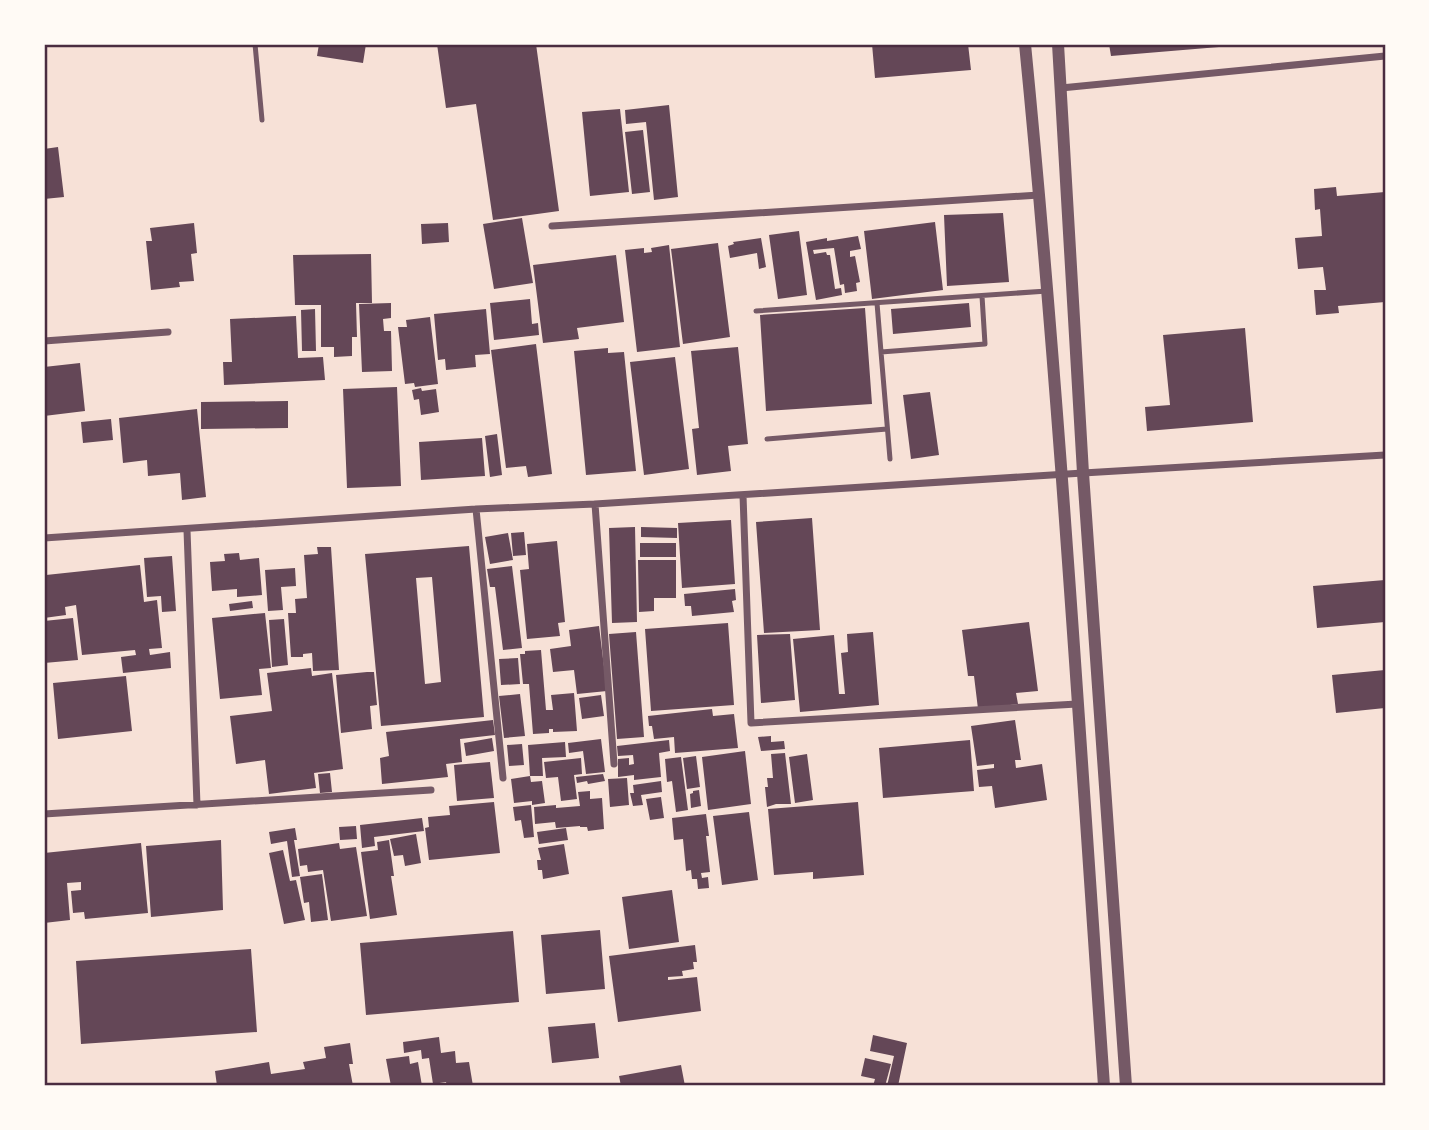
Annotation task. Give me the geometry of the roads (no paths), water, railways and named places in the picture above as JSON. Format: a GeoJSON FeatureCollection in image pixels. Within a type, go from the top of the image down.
{"type":"FeatureCollection","features":[{"type":"Feature","properties":{"kind":"street"},"geometry":{"type":"LineString","coordinates":[[1025,44],[1040,195],[1104,1086]]}},
{"type":"Feature","properties":{"kind":"street"},"geometry":{"type":"LineString","coordinates":[[1058,44],[1083,473],[1126,1086]]}},
{"type":"Feature","properties":{"kind":"street"},"geometry":{"type":"LineString","coordinates":[[1061,88],[1385,56]]}},
{"type":"Feature","properties":{"kind":"street"},"geometry":{"type":"LineString","coordinates":[[552,226],[1040,195]]}},
{"type":"Feature","properties":{"kind":"street"},"geometry":{"type":"LineString","coordinates":[[44,341],[169,332]]}},
{"type":"Feature","properties":{"kind":"street"},"geometry":{"type":"LineString","coordinates":[[44,538],[476,509],[1385,455]]}},
{"type":"Feature","properties":{"kind":"street"},"geometry":{"type":"LineString","coordinates":[[743,495],[751,723],[1077,704]]}},
{"type":"Feature","properties":{"kind":"street"},"geometry":{"type":"LineString","coordinates":[[595,504],[614,764]]}},
{"type":"Feature","properties":{"kind":"street"},"geometry":{"type":"LineString","coordinates":[[476,509],[503,778]]}},
{"type":"Feature","properties":{"kind":"street"},"geometry":{"type":"LineString","coordinates":[[187,530],[197,805]]}},
{"type":"Feature","properties":{"kind":"street"},"geometry":{"type":"LineString","coordinates":[[44,814],[431,790]]}},
{"type":"Feature","properties":{"kind":"lane"},"geometry":{"type":"LineString","coordinates":[[255,44],[262,120]]}},
{"type":"Feature","properties":{"kind":"lane"},"geometry":{"type":"LineString","coordinates":[[756,311],[1047,291]]}},
{"type":"Feature","properties":{"kind":"lane"},"geometry":{"type":"LineString","coordinates":[[881,352],[985,344],[982,296]]}},
{"type":"Feature","properties":{"kind":"lane"},"geometry":{"type":"LineString","coordinates":[[877,303],[890,459]]}},
{"type":"Feature","properties":{"kind":"lane"},"geometry":{"type":"LineString","coordinates":[[767,439],[887,429]]}}]}
